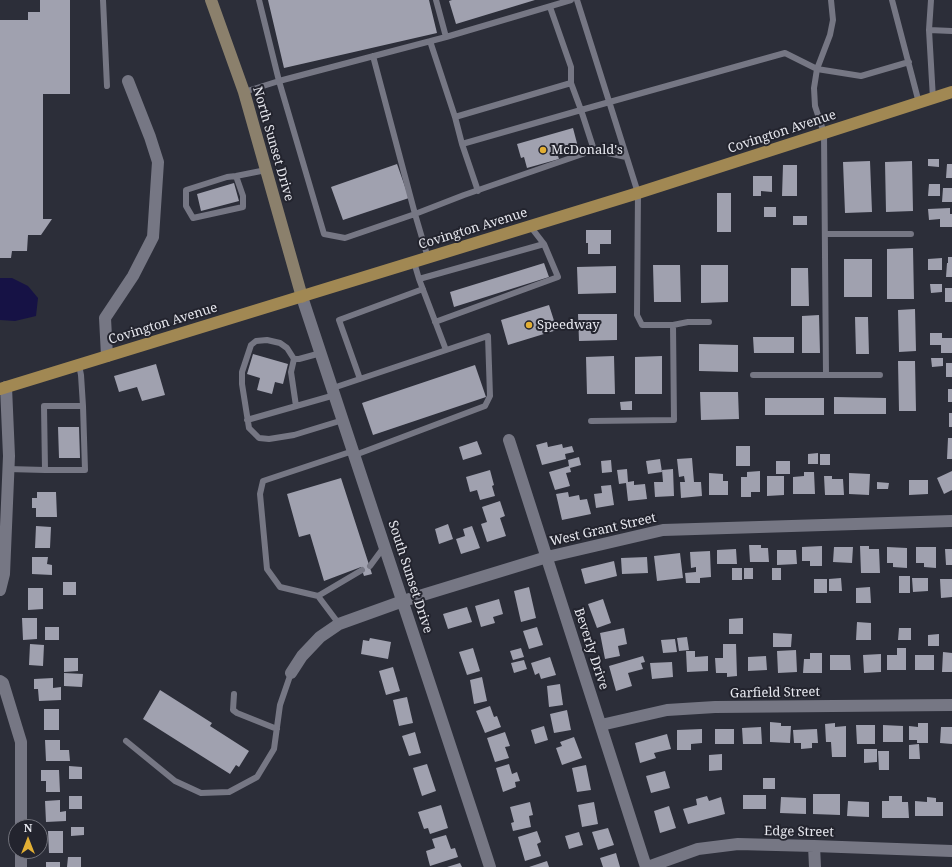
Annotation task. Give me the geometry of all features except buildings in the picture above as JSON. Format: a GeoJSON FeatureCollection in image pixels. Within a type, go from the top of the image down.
{"type":"FeatureCollection","features":[{"type":"Feature","properties":{"kind":"main road","name":"North Sunset Drive"},"geometry":{"type":"LineString","coordinates":[[211,0],[244,92],[302,297]]}},
{"type":"Feature","properties":{"kind":"main road","name":"Covington Avenue"},"geometry":{"type":"LineString","coordinates":[[3,388],[638,193],[952,92]]}},
{"type":"Feature","properties":{"kind":"street"},"geometry":{"type":"LineString","coordinates":[[107,356],[105,318],[132,276],[153,237],[158,162],[128,81]]}},
{"type":"Feature","properties":{"kind":"street","name":"South Sunset Drive"},"geometry":{"type":"LineString","coordinates":[[302,297],[490,867]]}},
{"type":"Feature","properties":{"kind":"street"},"geometry":{"type":"LineString","coordinates":[[0,590],[4,574],[9,456],[3,388]]}},
{"type":"Feature","properties":{"kind":"street","name":"Beverly Drive"},"geometry":{"type":"LineString","coordinates":[[510,440],[546,557],[647,867]]}},
{"type":"Feature","properties":{"kind":"street","name":"West Grant Street"},"geometry":{"type":"LineString","coordinates":[[291,673],[302,656],[320,638],[339,624],[403,601],[546,557],[663,530],[952,521]]}},
{"type":"Feature","properties":{"kind":"street"},"geometry":{"type":"LineString","coordinates":[[0,681],[3,683],[21,742],[21,819]]}},
{"type":"Feature","properties":{"kind":"street","name":"Garfield Street"},"geometry":{"type":"LineString","coordinates":[[601,725],[668,710],[952,705]]}},
{"type":"Feature","properties":{"kind":"street","name":"Edge Street"},"geometry":{"type":"LineString","coordinates":[[647,867],[698,849],[738,844],[952,851]]}},
{"type":"Feature","properties":{"kind":"street"},"geometry":{"type":"LineString","coordinates":[[814,846],[814,867]]}},
{"type":"Feature","properties":{"kind":"lane"},"geometry":{"type":"LineString","coordinates":[[103,0],[107,86]]}},
{"type":"Feature","properties":{"kind":"lane"},"geometry":{"type":"LineString","coordinates":[[259,0],[278,81],[324,234],[345,238],[594,150],[626,156]]}},
{"type":"Feature","properties":{"kind":"lane"},"geometry":{"type":"LineString","coordinates":[[436,0],[446,37]]}},
{"type":"Feature","properties":{"kind":"lane"},"geometry":{"type":"LineString","coordinates":[[244,92],[278,81],[446,37],[571,0]]}},
{"type":"Feature","properties":{"kind":"lane"},"geometry":{"type":"LineString","coordinates":[[577,0],[638,193],[637,315],[642,325],[673,325],[688,322],[709,322]]}},
{"type":"Feature","properties":{"kind":"lane"},"geometry":{"type":"LineString","coordinates":[[826,375],[824,134],[815,106],[814,88],[817,69],[830,35],[833,20],[831,0]]}},
{"type":"Feature","properties":{"kind":"lane"},"geometry":{"type":"LineString","coordinates":[[892,0],[919,103]]}},
{"type":"Feature","properties":{"kind":"lane"},"geometry":{"type":"LineString","coordinates":[[931,0],[929,30],[933,99]]}},
{"type":"Feature","properties":{"kind":"lane"},"geometry":{"type":"LineString","coordinates":[[550,6],[571,67],[571,83],[594,150]]}},
{"type":"Feature","properties":{"kind":"lane"},"geometry":{"type":"LineString","coordinates":[[929,30],[952,31]]}},
{"type":"Feature","properties":{"kind":"lane"},"geometry":{"type":"LineString","coordinates":[[430,41],[478,191]]}},
{"type":"Feature","properties":{"kind":"lane"},"geometry":{"type":"LineString","coordinates":[[462,144],[785,53],[817,69],[861,76],[908,62]]}},
{"type":"Feature","properties":{"kind":"lane"},"geometry":{"type":"LineString","coordinates":[[373,56],[428,258]]}},
{"type":"Feature","properties":{"kind":"lane"},"geometry":{"type":"LineString","coordinates":[[455,117],[571,83]]}},
{"type":"Feature","properties":{"kind":"lane"},"geometry":{"type":"LineString","coordinates":[[236,176],[244,196],[243,207],[193,218],[186,206],[186,190],[227,177],[266,170]]}},
{"type":"Feature","properties":{"kind":"lane"},"geometry":{"type":"LineString","coordinates":[[435,322],[558,277],[544,244],[530,226]]}},
{"type":"Feature","properties":{"kind":"lane"},"geometry":{"type":"LineString","coordinates":[[825,234],[911,234]]}},
{"type":"Feature","properties":{"kind":"lane"},"geometry":{"type":"LineString","coordinates":[[419,279],[544,244]]}},
{"type":"Feature","properties":{"kind":"lane"},"geometry":{"type":"LineString","coordinates":[[414,262],[446,350]]}},
{"type":"Feature","properties":{"kind":"lane"},"geometry":{"type":"LineString","coordinates":[[360,379],[339,320],[423,289]]}},
{"type":"Feature","properties":{"kind":"lane"},"geometry":{"type":"LineString","coordinates":[[591,421],[674,420],[673,325]]}},
{"type":"Feature","properties":{"kind":"lane"},"geometry":{"type":"LineString","coordinates":[[248,420],[296,406],[334,392],[360,379],[488,336],[490,396],[484,406],[354,453],[263,481],[260,494],[267,569],[280,587],[318,596],[339,624]]}},
{"type":"Feature","properties":{"kind":"lane"},"geometry":{"type":"LineString","coordinates":[[296,406],[291,372],[294,359],[287,348],[280,343],[267,340],[256,341],[251,345],[242,372],[242,384],[249,428],[259,438],[269,439],[294,435],[343,420]]}},
{"type":"Feature","properties":{"kind":"lane"},"geometry":{"type":"LineString","coordinates":[[294,359],[300,359],[321,352]]}},
{"type":"Feature","properties":{"kind":"lane"},"geometry":{"type":"LineString","coordinates":[[8,469],[85,470],[81,375],[79,365]]}},
{"type":"Feature","properties":{"kind":"lane"},"geometry":{"type":"LineString","coordinates":[[753,375],[880,375]]}},
{"type":"Feature","properties":{"kind":"lane"},"geometry":{"type":"LineString","coordinates":[[46,470],[44,406],[82,406]]}},
{"type":"Feature","properties":{"kind":"lane"},"geometry":{"type":"LineString","coordinates":[[370,566],[385,546]]}},
{"type":"Feature","properties":{"kind":"lane"},"geometry":{"type":"LineString","coordinates":[[318,596],[362,570]]}},
{"type":"Feature","properties":{"kind":"lane"},"geometry":{"type":"LineString","coordinates":[[126,741],[175,781],[201,793],[229,792],[258,776],[274,749],[280,705],[291,673]]}},
{"type":"Feature","properties":{"kind":"lane"},"geometry":{"type":"LineString","coordinates":[[234,694],[232,710],[277,729]]}},
{"type":"Feature","properties":{"kind":"shaded area"},"geometry":{"type":"Polygon","coordinates":[[[0,278],[12,278],[28,286],[38,298],[36,316],[15,321],[0,320],[0,278]]]}},
{"type":"Feature","properties":{"kind":"place","name":"McDonald's"},"geometry":{"type":"Point","coordinates":[543,150]}},
{"type":"Feature","properties":{"kind":"place","name":"Speedway"},"geometry":{"type":"Point","coordinates":[529,325]}}]}
